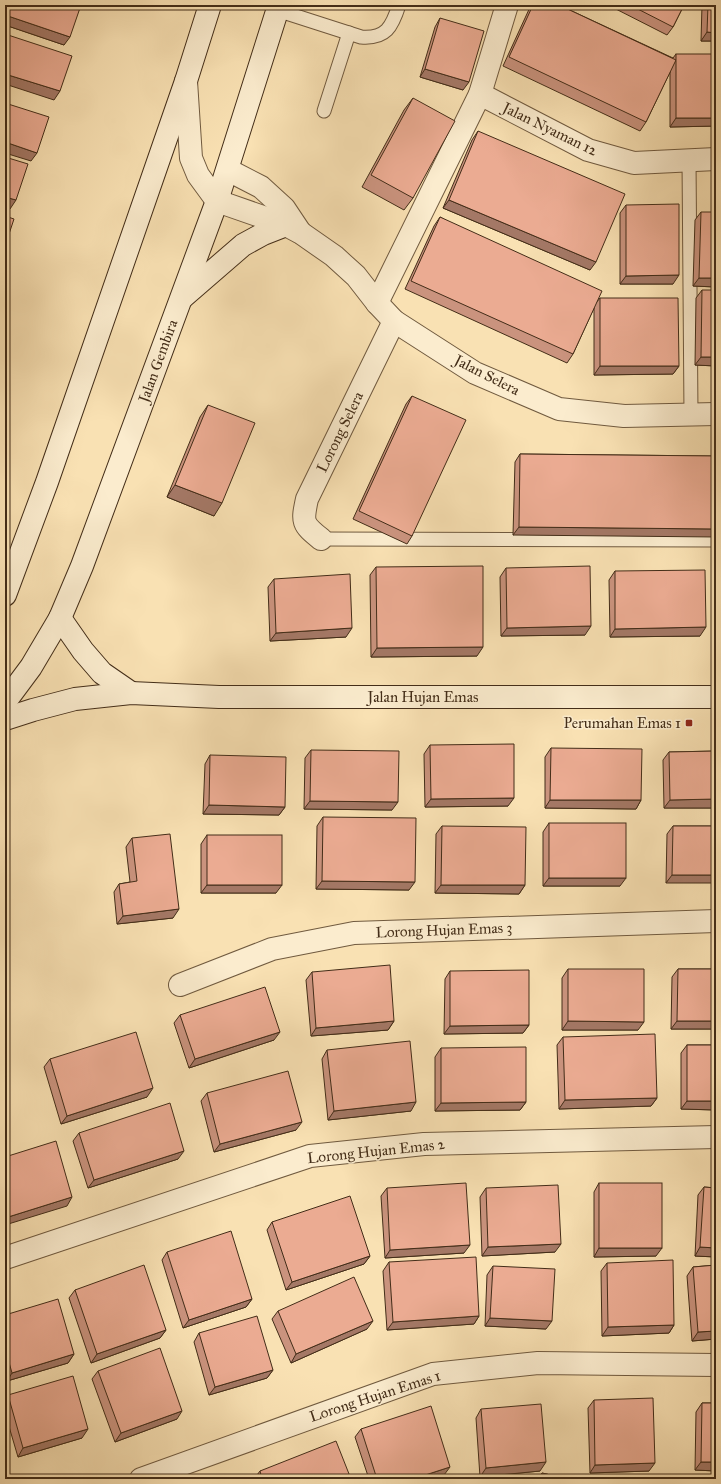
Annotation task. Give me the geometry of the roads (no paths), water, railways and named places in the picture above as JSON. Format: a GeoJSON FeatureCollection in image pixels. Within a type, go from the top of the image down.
{"type":"FeatureCollection","features":[{"type":"Feature","properties":{"kind":"street"},"geometry":{"type":"LineString","coordinates":[[5,595],[47,482],[186,81],[210,5]]}},
{"type":"Feature","properties":{"kind":"street"},"geometry":{"type":"LineString","coordinates":[[377,303],[480,94],[507,5]]}},
{"type":"Feature","properties":{"kind":"street","name":"Jalan Gembira"},"geometry":{"type":"LineString","coordinates":[[5,702],[30,667],[60,618],[100,518],[228,170],[278,8]]}},
{"type":"Feature","properties":{"kind":"street"},"geometry":{"type":"LineString","coordinates":[[186,81],[191,158],[198,175],[217,201]]}},
{"type":"Feature","properties":{"kind":"street","name":"Jalan Nyaman 12"},"geometry":{"type":"LineString","coordinates":[[480,94],[588,150],[634,163],[716,159]]}},
{"type":"Feature","properties":{"kind":"street","name":"Jalan Selera"},"geometry":{"type":"LineString","coordinates":[[228,170],[261,187],[284,208],[294,229]]}},
{"type":"Feature","properties":{"kind":"street","name":"Jalan Selera"},"geometry":{"type":"LineString","coordinates":[[217,201],[294,229],[334,256],[356,276],[377,303],[394,321],[475,373],[559,409],[624,416],[716,414]]}},
{"type":"Feature","properties":{"kind":"street"},"geometry":{"type":"LineString","coordinates":[[180,300],[243,245],[263,234],[294,229]]}},
{"type":"Feature","properties":{"kind":"street","name":"Lorong Selera"},"geometry":{"type":"LineString","coordinates":[[321,539],[307,529],[303,517],[307,499],[394,321]]}},
{"type":"Feature","properties":{"kind":"street"},"geometry":{"type":"LineString","coordinates":[[60,618],[83,651],[102,672],[131,693]]}},
{"type":"Feature","properties":{"kind":"street","name":"Jalan Hujan Emas"},"geometry":{"type":"LineString","coordinates":[[5,719],[75,699],[131,693],[219,697],[716,697]]}},
{"type":"Feature","properties":{"kind":"street","name":"Lorong Hujan Emas 3"},"geometry":{"type":"LineString","coordinates":[[180,984],[272,949],[354,933],[716,921]]}},
{"type":"Feature","properties":{"kind":"street","name":"Lorong Hujan Emas 2"},"geometry":{"type":"LineString","coordinates":[[5,1258],[310,1156],[424,1144],[716,1137]]}},
{"type":"Feature","properties":{"kind":"street","name":"Lorong Hujan Emas 1"},"geometry":{"type":"LineString","coordinates":[[141,1479],[433,1374],[538,1363],[716,1365]]}},
{"type":"Feature","properties":{"kind":"lane"},"geometry":{"type":"LineString","coordinates":[[278,8],[361,37],[371,38],[381,35],[389,29],[399,5]]}},
{"type":"Feature","properties":{"kind":"lane"},"geometry":{"type":"LineString","coordinates":[[324,111],[349,33]]}},
{"type":"Feature","properties":{"kind":"lane"},"geometry":{"type":"LineString","coordinates":[[688,160],[691,414]]}},
{"type":"Feature","properties":{"kind":"lane"},"geometry":{"type":"LineString","coordinates":[[321,539],[716,540]]}},
{"type":"Feature","properties":{"kind":"place","name":"Perumahan Emas 1"},"geometry":{"type":"Point","coordinates":[689,723]}}]}
